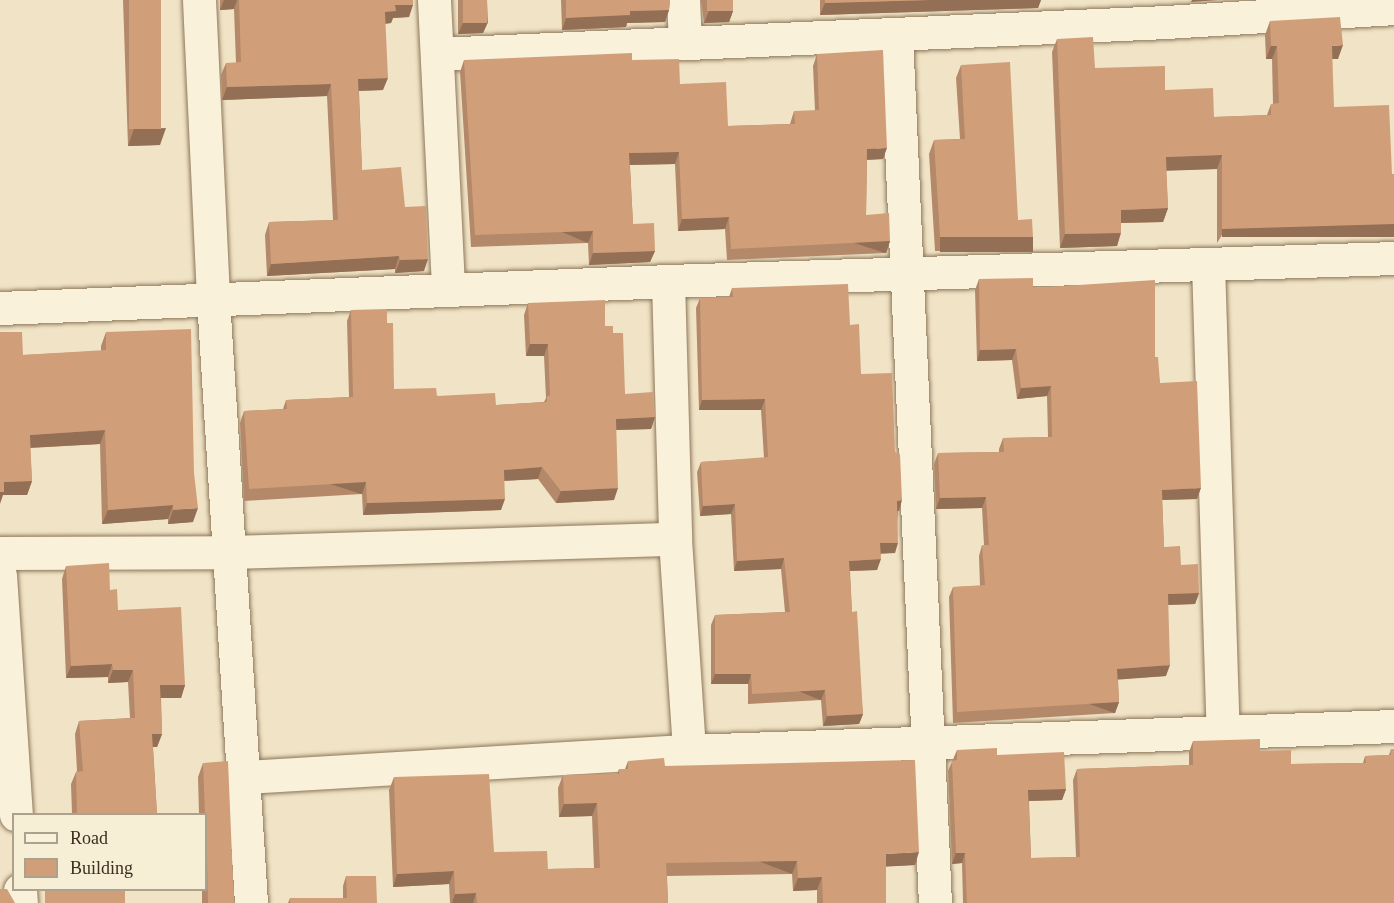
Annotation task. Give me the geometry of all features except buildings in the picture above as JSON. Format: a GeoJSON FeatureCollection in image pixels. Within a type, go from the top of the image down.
{"type":"FeatureCollection","features":[{"type":"Feature","properties":{"kind":"street"},"geometry":{"type":"LineString","coordinates":[[199,0],[213,299],[245,777],[251,903]]}},
{"type":"Feature","properties":{"kind":"street"},"geometry":{"type":"LineString","coordinates":[[434,0],[448,290]]}},
{"type":"Feature","properties":{"kind":"street"},"geometry":{"type":"LineString","coordinates":[[683,0],[685,44]]}},
{"type":"Feature","properties":{"kind":"street"},"geometry":{"type":"LineString","coordinates":[[437,54],[896,34],[1166,11],[1394,8]]}},
{"type":"Feature","properties":{"kind":"street"},"geometry":{"type":"LineString","coordinates":[[896,34],[935,903]]}},
{"type":"Feature","properties":{"kind":"street"},"geometry":{"type":"LineString","coordinates":[[0,308],[668,281],[1394,258]]}},
{"type":"Feature","properties":{"kind":"street"},"geometry":{"type":"LineString","coordinates":[[1208,264],[1223,732]]}},
{"type":"Feature","properties":{"kind":"street"},"geometry":{"type":"LineString","coordinates":[[668,281],[675,539],[689,751]]}},
{"type":"Feature","properties":{"kind":"street"},"geometry":{"type":"LineString","coordinates":[[0,553],[230,552],[675,539]]}},
{"type":"Feature","properties":{"kind":"street"},"geometry":{"type":"LineString","coordinates":[[0,575],[7,779],[16,813]]}},
{"type":"Feature","properties":{"kind":"street"},"geometry":{"type":"LineString","coordinates":[[245,777],[689,751],[1394,726]]}}]}
